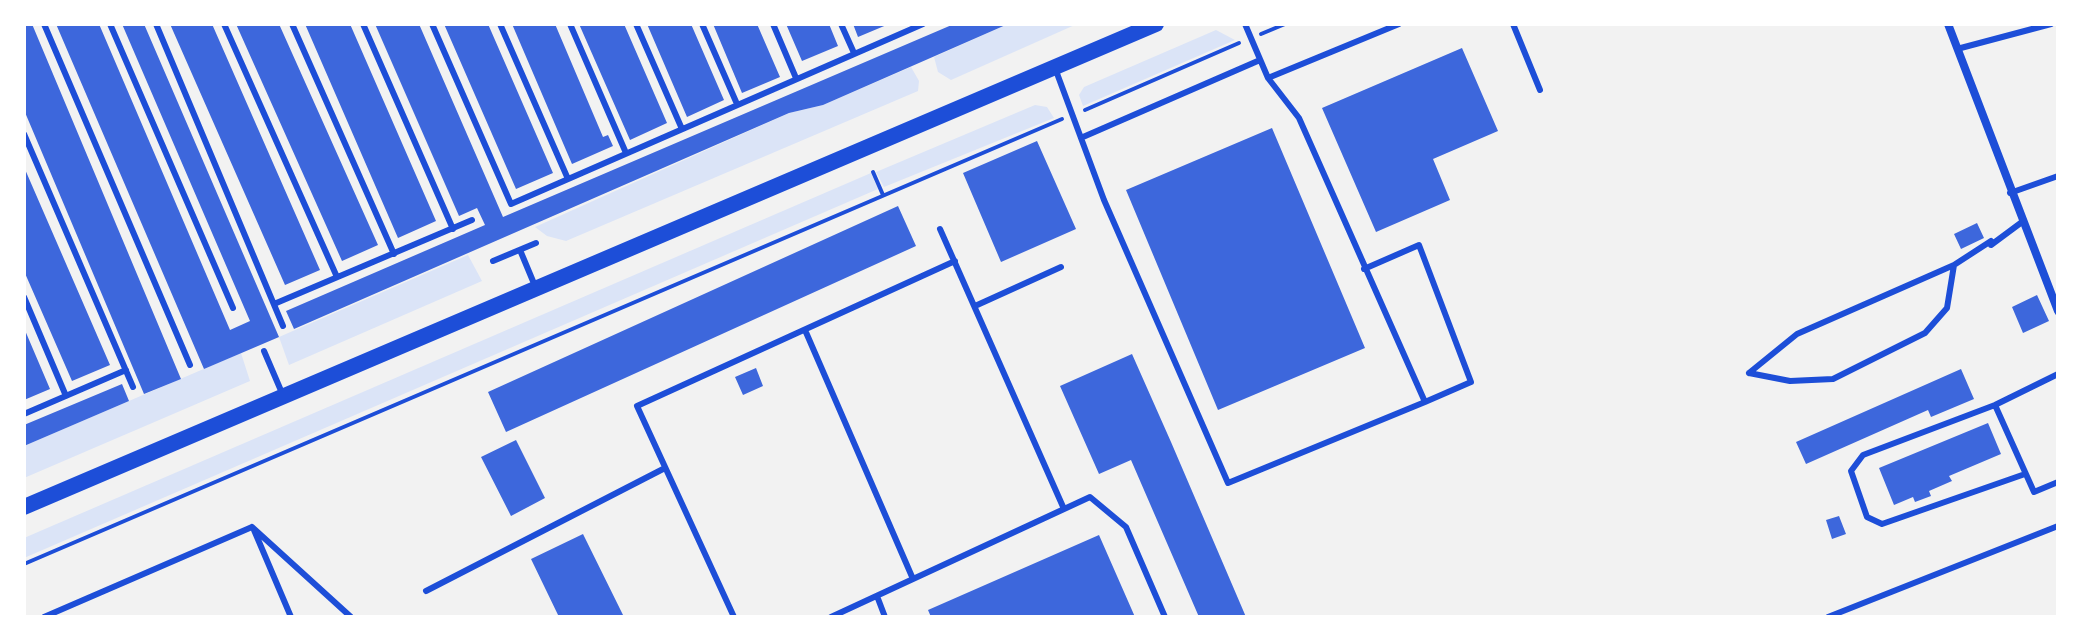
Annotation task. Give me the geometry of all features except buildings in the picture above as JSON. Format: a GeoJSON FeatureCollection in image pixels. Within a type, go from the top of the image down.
{"type":"FeatureCollection","features":[{"type":"Feature","properties":{"kind":"main road"},"geometry":{"type":"LineString","coordinates":[[24,507],[1156,24]]}},
{"type":"Feature","properties":{"kind":"street"},"geometry":{"type":"LineString","coordinates":[[1948,24],[2010,193],[2058,311]]}},
{"type":"Feature","properties":{"kind":"lane"},"geometry":{"type":"LineString","coordinates":[[44,24],[190,365]]}},
{"type":"Feature","properties":{"kind":"lane"},"geometry":{"type":"LineString","coordinates":[[110,24],[233,308]]}},
{"type":"Feature","properties":{"kind":"lane"},"geometry":{"type":"LineString","coordinates":[[156,24],[283,326]]}},
{"type":"Feature","properties":{"kind":"lane"},"geometry":{"type":"LineString","coordinates":[[224,24],[337,277]]}},
{"type":"Feature","properties":{"kind":"lane"},"geometry":{"type":"LineString","coordinates":[[292,24],[394,254]]}},
{"type":"Feature","properties":{"kind":"lane"},"geometry":{"type":"LineString","coordinates":[[363,24],[453,229]]}},
{"type":"Feature","properties":{"kind":"lane"},"geometry":{"type":"LineString","coordinates":[[432,24],[511,204],[908,27],[923,24]]}},
{"type":"Feature","properties":{"kind":"lane"},"geometry":{"type":"LineString","coordinates":[[500,24],[568,179]]}},
{"type":"Feature","properties":{"kind":"lane"},"geometry":{"type":"LineString","coordinates":[[570,24],[626,153]]}},
{"type":"Feature","properties":{"kind":"lane"},"geometry":{"type":"LineString","coordinates":[[636,24],[682,129]]}},
{"type":"Feature","properties":{"kind":"lane"},"geometry":{"type":"LineString","coordinates":[[702,24],[737,104]]}},
{"type":"Feature","properties":{"kind":"lane"},"geometry":{"type":"LineString","coordinates":[[773,24],[796,78]]}},
{"type":"Feature","properties":{"kind":"lane"},"geometry":{"type":"LineString","coordinates":[[841,24],[854,53]]}},
{"type":"Feature","properties":{"kind":"lane"},"geometry":{"type":"LineString","coordinates":[[1245,24],[1268,78],[1299,118],[1425,402]]}},
{"type":"Feature","properties":{"kind":"lane"},"geometry":{"type":"LineString","coordinates":[[1268,78],[1399,24]]}},
{"type":"Feature","properties":{"kind":"lane"},"geometry":{"type":"LineString","coordinates":[[1513,24],[1540,90]]}},
{"type":"Feature","properties":{"kind":"lane"},"geometry":{"type":"LineString","coordinates":[[1957,49],[2051,24]]}},
{"type":"Feature","properties":{"kind":"lane"},"geometry":{"type":"LineString","coordinates":[[1083,137],[1260,60]]}},
{"type":"Feature","properties":{"kind":"lane"},"geometry":{"type":"LineString","coordinates":[[1055,68],[1104,200],[1228,483],[1471,382],[1419,245],[1364,269]]}},
{"type":"Feature","properties":{"kind":"lane"},"geometry":{"type":"LineString","coordinates":[[24,134],[133,387]]}},
{"type":"Feature","properties":{"kind":"lane"},"geometry":{"type":"LineString","coordinates":[[2010,193],[2058,176]]}},
{"type":"Feature","properties":{"kind":"lane"},"geometry":{"type":"LineString","coordinates":[[274,304],[472,220]]}},
{"type":"Feature","properties":{"kind":"lane"},"geometry":{"type":"LineString","coordinates":[[1954,265],[1947,308],[1925,333],[1833,379],[1790,381],[1749,373],[1797,334],[1954,265],[1991,241],[1991,245],[2022,222]]}},
{"type":"Feature","properties":{"kind":"lane"},"geometry":{"type":"LineString","coordinates":[[940,229],[1064,509]]}},
{"type":"Feature","properties":{"kind":"lane"},"geometry":{"type":"LineString","coordinates":[[493,261],[536,243]]}},
{"type":"Feature","properties":{"kind":"lane"},"geometry":{"type":"LineString","coordinates":[[520,250],[537,289]]}},
{"type":"Feature","properties":{"kind":"lane"},"geometry":{"type":"LineString","coordinates":[[734,617],[637,406],[955,261]]}},
{"type":"Feature","properties":{"kind":"lane"},"geometry":{"type":"LineString","coordinates":[[975,306],[1061,267]]}},
{"type":"Feature","properties":{"kind":"lane"},"geometry":{"type":"LineString","coordinates":[[24,297],[66,396]]}},
{"type":"Feature","properties":{"kind":"lane"},"geometry":{"type":"LineString","coordinates":[[805,330],[913,579]]}},
{"type":"Feature","properties":{"kind":"lane"},"geometry":{"type":"LineString","coordinates":[[264,351],[283,397]]}},
{"type":"Feature","properties":{"kind":"lane"},"geometry":{"type":"LineString","coordinates":[[24,414],[126,370]]}},
{"type":"Feature","properties":{"kind":"lane"},"geometry":{"type":"LineString","coordinates":[[2025,474],[1889,524],[1873,523],[1867,517],[1851,471],[1863,455],[1995,405],[2058,374]]}},
{"type":"Feature","properties":{"kind":"lane"},"geometry":{"type":"LineString","coordinates":[[1995,405],[2034,492],[2058,482]]}},
{"type":"Feature","properties":{"kind":"lane"},"geometry":{"type":"LineString","coordinates":[[426,591],[665,468]]}},
{"type":"Feature","properties":{"kind":"lane"},"geometry":{"type":"LineString","coordinates":[[831,617],[1090,497],[1126,527],[1165,617]]}},
{"type":"Feature","properties":{"kind":"lane"},"geometry":{"type":"LineString","coordinates":[[1828,617],[2058,526]]}},
{"type":"Feature","properties":{"kind":"lane"},"geometry":{"type":"LineString","coordinates":[[44,617],[252,527]]}},
{"type":"Feature","properties":{"kind":"lane"},"geometry":{"type":"LineString","coordinates":[[252,527],[291,617]]}},
{"type":"Feature","properties":{"kind":"lane"},"geometry":{"type":"LineString","coordinates":[[252,527],[351,617]]}},
{"type":"Feature","properties":{"kind":"lane"},"geometry":{"type":"LineString","coordinates":[[877,596],[885,617]]}},
{"type":"Feature","properties":{"kind":"path"},"geometry":{"type":"LineString","coordinates":[[24,564],[1285,24]]}},
{"type":"Feature","properties":{"kind":"path"},"geometry":{"type":"LineString","coordinates":[[873,172],[883,195]]}},
{"type":"Feature","properties":{"kind":"shaded area"},"geometry":{"type":"Polygon","coordinates":[[[1008,24],[1077,24],[951,80],[938,72],[934,57],[1008,24]]]}},
{"type":"Feature","properties":{"kind":"shaded area"},"geometry":{"type":"Polygon","coordinates":[[[1216,30],[1235,40],[1083,106],[1079,95],[1084,87],[1216,30]]]}},
{"type":"Feature","properties":{"kind":"shaded area"},"geometry":{"type":"Polygon","coordinates":[[[911,67],[919,81],[918,91],[566,241],[547,236],[535,227],[789,113],[823,105],[911,67]]]}},
{"type":"Feature","properties":{"kind":"shaded area"},"geometry":{"type":"Polygon","coordinates":[[[1035,105],[1047,107],[1054,118],[884,187],[876,172],[1035,105]]]}},
{"type":"Feature","properties":{"kind":"shaded area"},"geometry":{"type":"Polygon","coordinates":[[[871,173],[878,189],[24,558],[24,538],[871,173]]]}},
{"type":"Feature","properties":{"kind":"shaded area"},"geometry":{"type":"Polygon","coordinates":[[[468,255],[482,281],[289,365],[279,337],[468,255]]]}},
{"type":"Feature","properties":{"kind":"shaded area"},"geometry":{"type":"Polygon","coordinates":[[[241,353],[250,381],[24,478],[24,446],[241,353]]]}}]}
